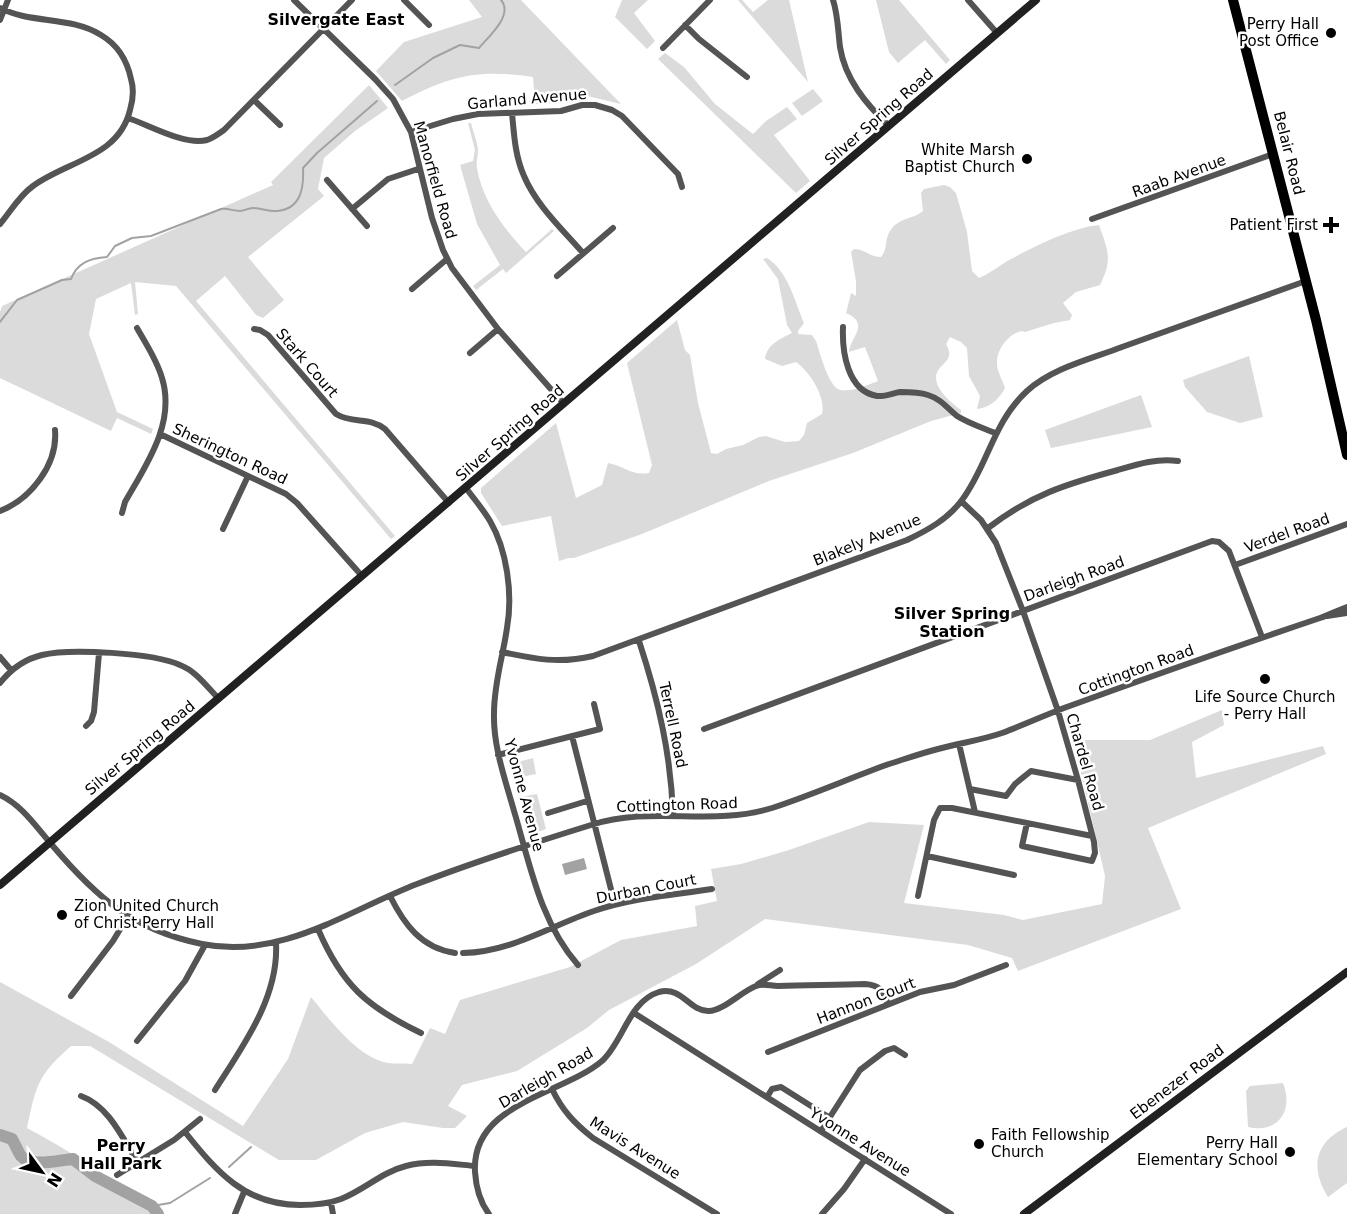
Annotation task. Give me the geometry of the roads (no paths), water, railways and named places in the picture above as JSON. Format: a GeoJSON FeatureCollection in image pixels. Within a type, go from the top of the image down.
{"type":"FeatureCollection","features":[{"type":"Feature","properties":{"kind":"highway","name":"Belair Road"},"geometry":{"type":"LineString","coordinates":[[1233,0],[1306,281],[1347,455]]}},
{"type":"Feature","properties":{"kind":"main road","name":"Silver Spring Road"},"geometry":{"type":"LineString","coordinates":[[0,885],[1036,0]]}},
{"type":"Feature","properties":{"kind":"main road","name":"Ebenezer Road"},"geometry":{"type":"LineString","coordinates":[[1024,1214],[1347,972]]}},
{"type":"Feature","properties":{"kind":"street"},"geometry":{"type":"LineString","coordinates":[[0,20],[2,10],[8,0]]}},
{"type":"Feature","properties":{"kind":"street","name":"Manorfield Road"},"geometry":{"type":"LineString","coordinates":[[294,0],[385,89],[400,109],[411,132],[418,169],[432,219],[447,259],[498,329],[564,404]]}},
{"type":"Feature","properties":{"kind":"street"},"geometry":{"type":"LineString","coordinates":[[128,118],[182,138],[205,141],[224,130],[352,0]]}},
{"type":"Feature","properties":{"kind":"street"},"geometry":{"type":"LineString","coordinates":[[404,0],[429,25]]}},
{"type":"Feature","properties":{"kind":"street"},"geometry":{"type":"LineString","coordinates":[[663,48],[710,0]]}},
{"type":"Feature","properties":{"kind":"street"},"geometry":{"type":"LineString","coordinates":[[833,0],[842,56],[850,76],[864,100],[889,126]]}},
{"type":"Feature","properties":{"kind":"street"},"geometry":{"type":"LineString","coordinates":[[968,0],[997,33]]}},
{"type":"Feature","properties":{"kind":"street"},"geometry":{"type":"LineString","coordinates":[[0,224],[14,204],[35,184],[112,143],[124,128],[132,100],[132,83],[126,61],[112,43],[95,31],[2,10]]}},
{"type":"Feature","properties":{"kind":"street"},"geometry":{"type":"LineString","coordinates":[[685,25],[747,77]]}},
{"type":"Feature","properties":{"kind":"street"},"geometry":{"type":"LineString","coordinates":[[254,100],[280,126]]}},
{"type":"Feature","properties":{"kind":"street","name":"Garland Avenue"},"geometry":{"type":"LineString","coordinates":[[411,132],[466,116],[561,111],[582,105],[594,105],[612,110],[622,116],[678,174],[682,187]]}},
{"type":"Feature","properties":{"kind":"street"},"geometry":{"type":"LineString","coordinates":[[512,113],[515,143],[524,178],[540,202],[583,253]]}},
{"type":"Feature","properties":{"kind":"street","name":"Raab Avenue"},"geometry":{"type":"LineString","coordinates":[[1092,219],[1273,154]]}},
{"type":"Feature","properties":{"kind":"street"},"geometry":{"type":"LineString","coordinates":[[352,209],[381,183],[418,169]]}},
{"type":"Feature","properties":{"kind":"street"},"geometry":{"type":"LineString","coordinates":[[327,180],[367,226]]}},
{"type":"Feature","properties":{"kind":"street"},"geometry":{"type":"LineString","coordinates":[[557,276],[612,228]]}},
{"type":"Feature","properties":{"kind":"street"},"geometry":{"type":"LineString","coordinates":[[412,289],[447,259]]}},
{"type":"Feature","properties":{"kind":"street","name":"Blakely Avenue"},"geometry":{"type":"LineString","coordinates":[[502,652],[550,661],[568,661],[593,656],[639,641],[907,540],[937,524],[962,501],[977,478],[995,433],[1025,392],[1050,376],[1118,349],[1306,281]]}},
{"type":"Feature","properties":{"kind":"street"},"geometry":{"type":"LineString","coordinates":[[843,327],[842,341],[849,370],[859,386],[878,396],[899,392],[937,398],[957,416],[995,433]]}},
{"type":"Feature","properties":{"kind":"street"},"geometry":{"type":"LineString","coordinates":[[122,513],[124,502],[149,460],[160,434],[165,412],[164,385],[158,367],[137,328]]}},
{"type":"Feature","properties":{"kind":"street","name":"Stark Court"},"geometry":{"type":"LineString","coordinates":[[254,329],[268,335],[336,414],[351,420],[376,423],[385,429],[449,503]]}},
{"type":"Feature","properties":{"kind":"street"},"geometry":{"type":"LineString","coordinates":[[470,353],[498,329]]}},
{"type":"Feature","properties":{"kind":"street"},"geometry":{"type":"LineString","coordinates":[[0,511],[18,503],[36,485],[55,448],[55,430]]}},
{"type":"Feature","properties":{"kind":"street","name":"Sherington Road"},"geometry":{"type":"LineString","coordinates":[[160,434],[291,497],[362,576]]}},
{"type":"Feature","properties":{"kind":"street"},"geometry":{"type":"LineString","coordinates":[[988,528],[1028,500],[1060,486],[1150,461],[1178,461]]}},
{"type":"Feature","properties":{"kind":"street"},"geometry":{"type":"LineString","coordinates":[[223,529],[248,476]]}},
{"type":"Feature","properties":{"kind":"street","name":"Yvonne Avenue"},"geometry":{"type":"LineString","coordinates":[[466,488],[491,522],[502,553],[508,583],[508,626],[497,675],[494,715],[498,755],[538,892],[552,928],[578,965]]}},
{"type":"Feature","properties":{"kind":"street","name":"Chardel Road"},"geometry":{"type":"LineString","coordinates":[[962,501],[988,528],[1003,558],[1023,611],[1058,711],[1078,780],[1095,847],[1092,861],[1023,846],[1027,823]]}},
{"type":"Feature","properties":{"kind":"street","name":"Verdel Road"},"geometry":{"type":"LineString","coordinates":[[1235,565],[1347,524]]}},
{"type":"Feature","properties":{"kind":"street","name":"Darleigh Road"},"geometry":{"type":"LineString","coordinates":[[704,729],[1212,541],[1225,546],[1230,551],[1262,637]]}},
{"type":"Feature","properties":{"kind":"street","name":"Cottington Road"},"geometry":{"type":"LineString","coordinates":[[0,795],[20,807],[86,884],[128,916],[160,932],[205,945],[242,946],[276,943],[318,929],[436,877],[594,824],[628,816],[674,815],[720,818],[761,811],[889,765],[998,734],[1347,607]]}},
{"type":"Feature","properties":{"kind":"street","name":"Cottington Road"},"geometry":{"type":"LineString","coordinates":[[1327,616],[1347,613]]}},
{"type":"Feature","properties":{"kind":"street","name":"Terrell Road"},"geometry":{"type":"LineString","coordinates":[[639,641],[662,718],[671,772],[674,815]]}},
{"type":"Feature","properties":{"kind":"street"},"geometry":{"type":"LineString","coordinates":[[0,683],[11,670],[41,655],[65,652],[143,656],[178,664],[197,676],[219,699]]}},
{"type":"Feature","properties":{"kind":"street"},"geometry":{"type":"LineString","coordinates":[[86,726],[91,721],[94,712],[99,653]]}},
{"type":"Feature","properties":{"kind":"street"},"geometry":{"type":"LineString","coordinates":[[0,657],[11,670]]}},
{"type":"Feature","properties":{"kind":"street"},"geometry":{"type":"LineString","coordinates":[[498,755],[600,729],[594,704]]}},
{"type":"Feature","properties":{"kind":"street"},"geometry":{"type":"LineString","coordinates":[[572,736],[615,905]]}},
{"type":"Feature","properties":{"kind":"street"},"geometry":{"type":"LineString","coordinates":[[958,744],[975,812]]}},
{"type":"Feature","properties":{"kind":"street"},"geometry":{"type":"LineString","coordinates":[[970,789],[1006,796],[1015,784],[1031,771],[1078,780]]}},
{"type":"Feature","properties":{"kind":"street"},"geometry":{"type":"LineString","coordinates":[[548,813],[587,801]]}},
{"type":"Feature","properties":{"kind":"street","name":"Chardel Road"},"geometry":{"type":"LineString","coordinates":[[918,896],[937,810],[945,807],[1092,836]]}},
{"type":"Feature","properties":{"kind":"street"},"geometry":{"type":"LineString","coordinates":[[927,856],[1014,875]]}},
{"type":"Feature","properties":{"kind":"street","name":"Durban Court"},"geometry":{"type":"LineString","coordinates":[[463,953],[496,950],[515,945],[594,910],[712,889]]}},
{"type":"Feature","properties":{"kind":"street"},"geometry":{"type":"LineString","coordinates":[[390,896],[405,924],[417,936],[437,948],[454,953]]}},
{"type":"Feature","properties":{"kind":"street"},"geometry":{"type":"LineString","coordinates":[[71,996],[113,941],[128,916]]}},
{"type":"Feature","properties":{"kind":"street"},"geometry":{"type":"LineString","coordinates":[[318,929],[335,964],[349,985],[381,1012],[421,1033]]}},
{"type":"Feature","properties":{"kind":"street"},"geometry":{"type":"LineString","coordinates":[[215,1090],[250,1033],[266,1000],[276,968],[276,943]]}},
{"type":"Feature","properties":{"kind":"street"},"geometry":{"type":"LineString","coordinates":[[137,1041],[185,981],[205,945]]}},
{"type":"Feature","properties":{"kind":"street","name":"Hannon Court"},"geometry":{"type":"LineString","coordinates":[[768,1052],[920,992],[954,985],[1006,965]]}},
{"type":"Feature","properties":{"kind":"street","name":"Darleigh Road"},"geometry":{"type":"LineString","coordinates":[[475,1166],[482,1140],[496,1122],[520,1105],[602,1061],[645,999],[665,991],[678,994],[702,1010],[716,1010],[780,970]]}},
{"type":"Feature","properties":{"kind":"street"},"geometry":{"type":"LineString","coordinates":[[757,985],[873,985],[883,992],[888,1004]]}},
{"type":"Feature","properties":{"kind":"street","name":"Yvonne Avenue"},"geometry":{"type":"LineString","coordinates":[[634,1013],[951,1214]]}},
{"type":"Feature","properties":{"kind":"street"},"geometry":{"type":"LineString","coordinates":[[821,1131],[860,1070],[885,1051],[894,1048],[905,1055]]}},
{"type":"Feature","properties":{"kind":"street"},"geometry":{"type":"LineString","coordinates":[[767,1097],[776,1087],[781,1087],[830,1118]]}},
{"type":"Feature","properties":{"kind":"street","name":"Mavis Avenue"},"geometry":{"type":"LineString","coordinates":[[552,1089],[564,1110],[593,1138],[717,1214]]}},
{"type":"Feature","properties":{"kind":"street"},"geometry":{"type":"LineString","coordinates":[[81,1096],[93,1101],[101,1109],[138,1163]]}},
{"type":"Feature","properties":{"kind":"street"},"geometry":{"type":"LineString","coordinates":[[117,1175],[185,1132],[200,1119]]}},
{"type":"Feature","properties":{"kind":"street"},"geometry":{"type":"LineString","coordinates":[[185,1132],[219,1172],[244,1192],[286,1204],[331,1203],[406,1166],[434,1162],[475,1166],[477,1192],[489,1214]]}},
{"type":"Feature","properties":{"kind":"street"},"geometry":{"type":"LineString","coordinates":[[822,1214],[840,1194],[865,1159]]}},
{"type":"Feature","properties":{"kind":"street"},"geometry":{"type":"LineString","coordinates":[[235,1214],[244,1192]]}},
{"type":"Feature","properties":{"kind":"street"},"geometry":{"type":"LineString","coordinates":[[331,1203],[333,1214]]}},
{"type":"Feature","properties":{"kind":"waterway"},"geometry":{"type":"LineString","coordinates":[[395,85],[433,58],[460,45],[479,48],[502,19],[504,6],[501,0]]}},
{"type":"Feature","properties":{"kind":"waterway"},"geometry":{"type":"LineString","coordinates":[[0,322],[17,300],[62,280],[71,279],[81,265],[90,260],[107,257],[115,246],[132,238],[151,236],[221,209],[240,211],[253,208],[274,211],[291,206],[296,202],[302,190],[303,168],[377,101]]}},
{"type":"Feature","properties":{"kind":"waterway"},"geometry":{"type":"LineString","coordinates":[[0,1135],[12,1139],[21,1156],[32,1162],[73,1159],[95,1176],[152,1206],[158,1214]]}},
{"type":"Feature","properties":{"kind":"waterway"},"geometry":{"type":"LineString","coordinates":[[229,1167],[251,1147]]}},
{"type":"Feature","properties":{"kind":"waterway"},"geometry":{"type":"LineString","coordinates":[[152,1206],[170,1203],[210,1178]]}},
{"type":"Feature","properties":{"kind":"place","name":"Perry Hall Post Office"},"geometry":{"type":"Point","coordinates":[1331,33]}},
{"type":"Feature","properties":{"kind":"place","name":"White Marsh Baptist Church"},"geometry":{"type":"Point","coordinates":[1027,159]}},
{"type":"Feature","properties":{"kind":"place","name":"Patient First"},"geometry":{"type":"Point","coordinates":[1331,225]}},
{"type":"Feature","properties":{"kind":"place","name":"Life Source Church - Perry Hall"},"geometry":{"type":"Point","coordinates":[1265,679]}},
{"type":"Feature","properties":{"kind":"place","name":"Zion United Church of Christ Perry Hall"},"geometry":{"type":"Point","coordinates":[62,915]}},
{"type":"Feature","properties":{"kind":"place","name":"Faith Fellowship Church"},"geometry":{"type":"Point","coordinates":[979,1144]}},
{"type":"Feature","properties":{"kind":"place","name":"Perry Hall Elementary School"},"geometry":{"type":"Point","coordinates":[1290,1152]}},
{"type":"Feature","properties":{"kind":"district","name":"Silvergate East"},"geometry":{"type":"Point","coordinates":[336,19]}},
{"type":"Feature","properties":{"kind":"district","name":"Silver Spring Station"},"geometry":{"type":"Point","coordinates":[952,622]}},
{"type":"Feature","properties":{"kind":"district","name":"Perry Hall Park"},"geometry":{"type":"Point","coordinates":[121,1154]}}]}
